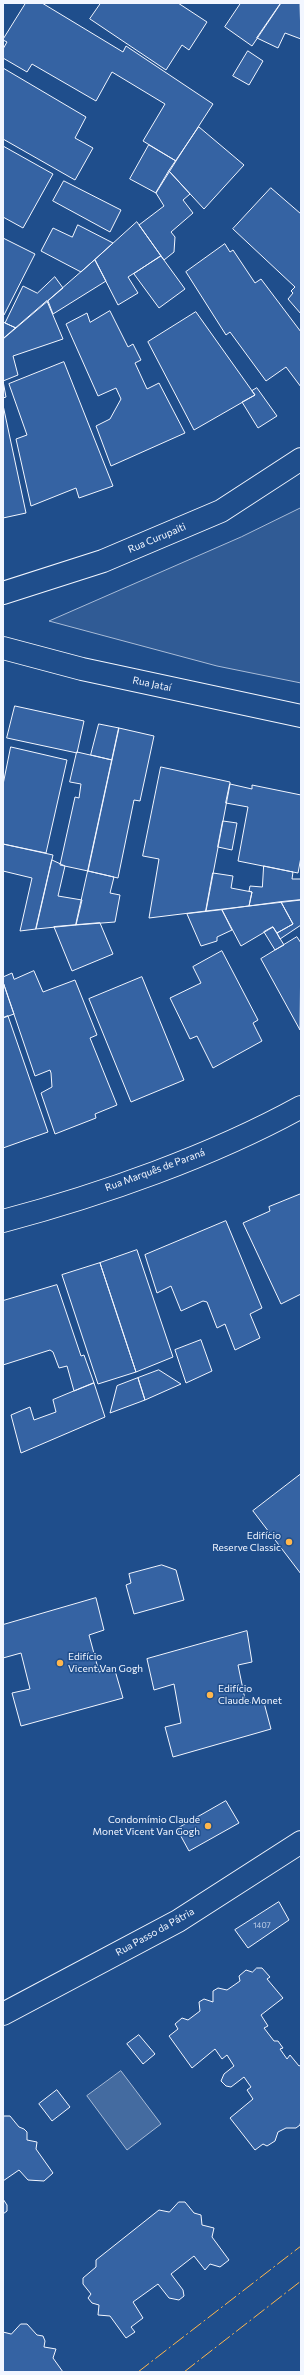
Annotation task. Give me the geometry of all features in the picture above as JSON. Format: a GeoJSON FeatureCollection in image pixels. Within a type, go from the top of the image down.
{"type":"FeatureCollection","features":[{"type":"Feature","properties":{"kind":"street","name":"Rua Curupaiti"},"geometry":{"type":"LineString","coordinates":[[3,593],[102,561],[221,511],[301,459]]}},
{"type":"Feature","properties":{"kind":"street","name":"Rua Jataí"},"geometry":{"type":"LineString","coordinates":[[3,648],[82,669],[301,716]]}},
{"type":"Feature","properties":{"kind":"street","name":"Rua Marquês de Paraná"},"geometry":{"type":"LineString","coordinates":[[3,1221],[140,1178],[259,1130],[301,1107]]}},
{"type":"Feature","properties":{"kind":"street","name":"Rua Passo da Pátria"},"geometry":{"type":"LineString","coordinates":[[3,2014],[178,1921],[301,1842]]}},
{"type":"Feature","properties":{"kind":"shaded area"},"geometry":{"type":"Polygon","coordinates":[[[301,508],[301,683],[217,666],[49,621],[241,537],[301,508]]]}},
{"type":"Feature","properties":{"kind":"shaded area"},"geometry":{"type":"Polygon","coordinates":[[[121,2071],[161,2124],[127,2150],[87,2096],[121,2071]]]}},
{"type":"Feature","properties":{"kind":"building"},"geometry":{"type":"Polygon","coordinates":[[[26,3],[42,3],[123,52],[126,46],[213,104],[176,161],[143,141],[165,104],[112,72],[96,101],[32,64],[27,72],[3,58],[3,49],[7,42],[3,40],[26,3]]]}},
{"type":"Feature","properties":{"kind":"building"},"geometry":{"type":"Polygon","coordinates":[[[101,3],[178,3],[207,22],[189,50],[182,45],[166,70],[90,19],[101,3]]]}},
{"type":"Feature","properties":{"kind":"building"},"geometry":{"type":"Polygon","coordinates":[[[241,3],[281,3],[252,46],[225,27],[241,3]]]}},
{"type":"Feature","properties":{"kind":"building"},"geometry":{"type":"Polygon","coordinates":[[[281,3],[300,3],[301,39],[285,33],[278,48],[257,38],[281,3]]]}},
{"type":"Feature","properties":{"kind":"building"},"geometry":{"type":"Polygon","coordinates":[[[248,51],[263,61],[249,85],[233,76],[248,51]]]}},
{"type":"Feature","properties":{"kind":"building"},"geometry":{"type":"Polygon","coordinates":[[[3,68],[86,117],[75,138],[93,148],[75,180],[3,139],[3,68]]]}},
{"type":"Feature","properties":{"kind":"building"},"geometry":{"type":"Polygon","coordinates":[[[199,127],[244,165],[204,209],[169,171],[199,127]]]}},
{"type":"Feature","properties":{"kind":"building"},"geometry":{"type":"Polygon","coordinates":[[[149,145],[176,161],[156,193],[130,179],[149,145]]]}},
{"type":"Feature","properties":{"kind":"building"},"geometry":{"type":"Polygon","coordinates":[[[3,146],[53,174],[23,228],[3,217],[3,146]]]}},
{"type":"Feature","properties":{"kind":"building"},"geometry":{"type":"Polygon","coordinates":[[[169,171],[190,194],[183,200],[193,213],[171,232],[175,237],[174,252],[164,260],[139,225],[164,206],[156,193],[169,171]]]}},
{"type":"Feature","properties":{"kind":"building"},"geometry":{"type":"Polygon","coordinates":[[[64,181],[121,210],[110,232],[53,201],[64,181]]]}},
{"type":"Feature","properties":{"kind":"building"},"geometry":{"type":"Polygon","coordinates":[[[271,188],[301,214],[301,314],[288,299],[293,293],[291,291],[295,287],[233,229],[271,188]]]}},
{"type":"Feature","properties":{"kind":"building"},"geometry":{"type":"Polygon","coordinates":[[[137,222],[161,256],[128,277],[138,293],[118,305],[95,260],[137,222]]]}},
{"type":"Feature","properties":{"kind":"building"},"geometry":{"type":"Polygon","coordinates":[[[78,225],[113,243],[81,272],[41,251],[53,228],[72,237],[78,225]]]}},
{"type":"Feature","properties":{"kind":"building"},"geometry":{"type":"Polygon","coordinates":[[[3,238],[35,254],[4,315],[3,314],[3,238]]]}},
{"type":"Feature","properties":{"kind":"building"},"geometry":{"type":"Polygon","coordinates":[[[225,244],[230,252],[233,250],[255,283],[261,279],[301,332],[301,387],[286,367],[266,381],[230,332],[226,335],[186,272],[225,244]]]}},
{"type":"Feature","properties":{"kind":"building"},"geometry":{"type":"Polygon","coordinates":[[[161,256],[185,289],[159,308],[134,274],[161,256]]]}},
{"type":"Feature","properties":{"kind":"building"},"geometry":{"type":"Polygon","coordinates":[[[95,260],[106,281],[53,314],[48,301],[95,260]]]}},
{"type":"Feature","properties":{"kind":"building"},"geometry":{"type":"Polygon","coordinates":[[[55,277],[63,288],[16,328],[5,323],[23,286],[37,293],[55,277]]]}},
{"type":"Feature","properties":{"kind":"building"},"geometry":{"type":"Polygon","coordinates":[[[47,301],[63,339],[13,356],[18,375],[3,381],[3,339],[47,301]]]}},
{"type":"Feature","properties":{"kind":"building"},"geometry":{"type":"Polygon","coordinates":[[[110,311],[128,347],[133,344],[141,360],[135,363],[147,389],[159,383],[185,433],[111,466],[96,426],[110,419],[121,399],[116,388],[98,396],[66,324],[87,313],[90,322],[110,311]]]}},
{"type":"Feature","properties":{"kind":"building"},"geometry":{"type":"Polygon","coordinates":[[[196,312],[255,395],[194,430],[148,342],[196,312]]]}},
{"type":"Feature","properties":{"kind":"building"},"geometry":{"type":"Polygon","coordinates":[[[3,322],[16,328],[3,339],[3,322]]]}},
{"type":"Feature","properties":{"kind":"building"},"geometry":{"type":"Polygon","coordinates":[[[64,362],[113,486],[79,498],[76,488],[31,506],[16,439],[27,435],[9,384],[64,362]]]}},
{"type":"Feature","properties":{"kind":"building"},"geometry":{"type":"Polygon","coordinates":[[[3,381],[6,397],[3,398],[3,381]]]}},
{"type":"Feature","properties":{"kind":"building"},"geometry":{"type":"Polygon","coordinates":[[[257,388],[277,416],[258,428],[242,402],[255,395],[252,391],[257,388]]]}},
{"type":"Feature","properties":{"kind":"building"},"geometry":{"type":"Polygon","coordinates":[[[3,405],[26,513],[3,518],[3,405]]]}},
{"type":"Feature","properties":{"kind":"building"},"geometry":{"type":"Polygon","coordinates":[[[15,706],[84,721],[77,753],[7,738],[15,706]]]}},
{"type":"Feature","properties":{"kind":"building"},"geometry":{"type":"Polygon","coordinates":[[[99,724],[119,728],[112,760],[91,755],[99,724]]]}},
{"type":"Feature","properties":{"kind":"building"},"geometry":{"type":"Polygon","coordinates":[[[119,728],[154,736],[140,801],[134,800],[118,878],[88,871],[119,728]]]}},
{"type":"Feature","properties":{"kind":"building"},"geometry":{"type":"Polygon","coordinates":[[[11,747],[67,760],[46,853],[3,844],[3,785],[11,747]]]}},
{"type":"Feature","properties":{"kind":"building"},"geometry":{"type":"Polygon","coordinates":[[[77,752],[112,760],[88,871],[60,865],[75,797],[79,798],[81,784],[70,782],[77,752]]]}},
{"type":"Feature","properties":{"kind":"building"},"geometry":{"type":"Polygon","coordinates":[[[161,767],[230,782],[230,784],[206,911],[149,918],[159,859],[143,856],[161,767]]]}},
{"type":"Feature","properties":{"kind":"building"},"geometry":{"type":"Polygon","coordinates":[[[230,784],[252,789],[252,785],[301,795],[301,857],[298,873],[238,861],[248,807],[226,803],[230,784]]]}},
{"type":"Feature","properties":{"kind":"building"},"geometry":{"type":"Polygon","coordinates":[[[223,821],[237,823],[232,850],[218,847],[223,821]]]}},
{"type":"Feature","properties":{"kind":"building"},"geometry":{"type":"Polygon","coordinates":[[[3,844],[53,855],[36,929],[20,931],[32,878],[3,871],[3,844]]]}},
{"type":"Feature","properties":{"kind":"building"},"geometry":{"type":"Polygon","coordinates":[[[52,860],[65,866],[58,896],[82,900],[76,925],[36,929],[52,860]]]}},
{"type":"Feature","properties":{"kind":"building"},"geometry":{"type":"Polygon","coordinates":[[[264,866],[293,872],[292,879],[301,879],[301,900],[249,906],[252,892],[249,891],[250,886],[262,887],[264,866]]]}},
{"type":"Feature","properties":{"kind":"building"},"geometry":{"type":"Polygon","coordinates":[[[88,871],[114,877],[110,893],[120,895],[115,922],[76,925],[88,871]]]}},
{"type":"Feature","properties":{"kind":"building"},"geometry":{"type":"Polygon","coordinates":[[[213,873],[233,876],[231,888],[252,892],[249,906],[206,911],[213,873]]]}},
{"type":"Feature","properties":{"kind":"building"},"geometry":{"type":"Polygon","coordinates":[[[301,900],[301,925],[280,939],[277,933],[293,924],[281,902],[301,900]]]}},
{"type":"Feature","properties":{"kind":"building"},"geometry":{"type":"Polygon","coordinates":[[[281,902],[293,924],[277,933],[273,927],[241,946],[222,910],[281,902]]]}},
{"type":"Feature","properties":{"kind":"building"},"geometry":{"type":"Polygon","coordinates":[[[222,910],[232,930],[217,937],[217,941],[201,946],[187,914],[222,910]]]}},
{"type":"Feature","properties":{"kind":"building"},"geometry":{"type":"Polygon","coordinates":[[[100,923],[113,954],[72,971],[54,927],[100,923]]]}},
{"type":"Feature","properties":{"kind":"building"},"geometry":{"type":"Polygon","coordinates":[[[273,927],[284,945],[275,950],[264,932],[273,927]]]}},
{"type":"Feature","properties":{"kind":"building"},"geometry":{"type":"Polygon","coordinates":[[[297,937],[301,943],[300,1030],[261,959],[297,937]]]}},
{"type":"Feature","properties":{"kind":"building"},"geometry":{"type":"Polygon","coordinates":[[[222,951],[258,1020],[253,1023],[262,1041],[213,1068],[197,1036],[190,1039],[170,998],[201,983],[193,967],[222,951]]]}},
{"type":"Feature","properties":{"kind":"building"},"geometry":{"type":"Polygon","coordinates":[[[34,971],[43,992],[75,980],[97,1035],[90,1038],[117,1105],[95,1114],[96,1118],[55,1134],[41,1093],[52,1087],[50,1070],[35,1076],[3,982],[3,977],[12,973],[14,979],[34,971]]]}},
{"type":"Feature","properties":{"kind":"building"},"geometry":{"type":"Polygon","coordinates":[[[142,977],[184,1080],[131,1102],[89,999],[142,977]]]}},
{"type":"Feature","properties":{"kind":"building"},"geometry":{"type":"Polygon","coordinates":[[[3,982],[14,1014],[3,1018],[3,982]]]}},
{"type":"Feature","properties":{"kind":"building"},"geometry":{"type":"Polygon","coordinates":[[[8,1016],[48,1132],[3,1148],[3,1018],[8,1016]]]}},
{"type":"Feature","properties":{"kind":"building"},"geometry":{"type":"Polygon","coordinates":[[[301,1194],[301,1294],[281,1304],[243,1223],[270,1211],[269,1207],[301,1194]]]}},
{"type":"Feature","properties":{"kind":"building"},"geometry":{"type":"Polygon","coordinates":[[[226,1221],[262,1308],[250,1314],[260,1338],[235,1350],[225,1324],[217,1328],[207,1302],[203,1301],[181,1311],[171,1286],[157,1293],[145,1255],[226,1221]]]}},
{"type":"Feature","properties":{"kind":"building"},"geometry":{"type":"Polygon","coordinates":[[[137,1250],[173,1357],[136,1372],[100,1263],[137,1250]]]}},
{"type":"Feature","properties":{"kind":"building"},"geometry":{"type":"Polygon","coordinates":[[[100,1263],[136,1372],[98,1384],[62,1275],[100,1263]]]}},
{"type":"Feature","properties":{"kind":"building"},"geometry":{"type":"Polygon","coordinates":[[[57,1285],[81,1356],[84,1355],[94,1383],[74,1391],[67,1366],[59,1368],[53,1352],[50,1350],[3,1365],[3,1301],[57,1285]]]}},
{"type":"Feature","properties":{"kind":"building"},"geometry":{"type":"Polygon","coordinates":[[[201,1340],[212,1371],[186,1383],[175,1350],[201,1340]]]}},
{"type":"Feature","properties":{"kind":"building"},"geometry":{"type":"Polygon","coordinates":[[[159,1370],[181,1384],[145,1400],[138,1378],[159,1370]]]}},
{"type":"Feature","properties":{"kind":"building"},"geometry":{"type":"Polygon","coordinates":[[[138,1378],[145,1400],[110,1413],[117,1386],[138,1378]]]}},
{"type":"Feature","properties":{"kind":"building"},"geometry":{"type":"Polygon","coordinates":[[[94,1383],[105,1417],[21,1453],[11,1415],[30,1407],[34,1420],[56,1412],[53,1400],[94,1383]]]}},
{"type":"Feature","properties":{"kind":"building","name":"Edifício Reserve Classic"},"geometry":{"type":"Polygon","coordinates":[[[301,1474],[301,1574],[253,1511],[301,1474]]]}},
{"type":"Feature","properties":{"kind":"building"},"geometry":{"type":"Polygon","coordinates":[[[162,1565],[176,1570],[184,1600],[134,1614],[126,1585],[131,1583],[129,1574],[162,1565]]]}},
{"type":"Feature","properties":{"kind":"building","name":"Edifício Vicent Van Gogh"},"geometry":{"type":"Polygon","coordinates":[[[96,1598],[104,1630],[89,1635],[99,1672],[114,1667],[123,1698],[21,1726],[12,1693],[30,1689],[21,1653],[3,1658],[3,1625],[96,1598]]]}},
{"type":"Feature","properties":{"kind":"building","name":"Edifício Claude Monet"},"geometry":{"type":"Polygon","coordinates":[[[247,1631],[252,1662],[238,1665],[246,1704],[263,1699],[271,1729],[173,1757],[165,1727],[181,1723],[174,1684],[154,1690],[147,1659],[247,1631]]]}},
{"type":"Feature","properties":{"kind":"building","name":"Condomímio Claude Monet Vicent Van Gogh"},"geometry":{"type":"Polygon","coordinates":[[[226,1801],[239,1823],[189,1851],[177,1829],[226,1801]]]}},
{"type":"Feature","properties":{"kind":"building"},"geometry":{"type":"Polygon","coordinates":[[[279,1902],[289,1920],[248,1948],[235,1930],[279,1902]]]}},
{"type":"Feature","properties":{"kind":"building"},"geometry":{"type":"Polygon","coordinates":[[[257,1968],[262,1968],[270,1977],[267,1979],[283,1998],[261,2015],[268,2026],[264,2028],[274,2041],[278,2041],[283,2048],[280,2049],[287,2059],[290,2055],[299,2066],[301,2065],[301,2120],[300,2125],[296,2128],[286,2128],[278,2132],[275,2141],[267,2146],[263,2144],[255,2150],[230,2118],[253,2099],[247,2090],[251,2087],[244,2077],[231,2087],[226,2086],[221,2081],[224,2074],[234,2066],[227,2055],[222,2059],[215,2049],[192,2068],[169,2036],[178,2029],[175,2024],[182,2018],[188,2020],[200,2011],[199,2002],[204,1999],[213,2002],[213,1991],[218,1988],[227,1990],[240,1981],[239,1976],[246,1970],[252,1972],[257,1968]]]}},
{"type":"Feature","properties":{"kind":"building"},"geometry":{"type":"Polygon","coordinates":[[[139,2035],[155,2054],[143,2064],[127,2044],[139,2035]]]}},
{"type":"Feature","properties":{"kind":"building"},"geometry":{"type":"Polygon","coordinates":[[[57,2090],[70,2107],[52,2121],[39,2104],[57,2090]]]}},
{"type":"Feature","properties":{"kind":"building"},"geometry":{"type":"Polygon","coordinates":[[[4,2116],[10,2116],[19,2127],[27,2132],[27,2140],[37,2142],[36,2149],[53,2173],[44,2181],[28,2180],[19,2170],[3,2181],[4,2116]]]}},
{"type":"Feature","properties":{"kind":"building"},"geometry":{"type":"Polygon","coordinates":[[[3,2199],[7,2205],[7,2211],[3,2214],[3,2199]]]}},
{"type":"Feature","properties":{"kind":"building"},"geometry":{"type":"Polygon","coordinates":[[[179,2202],[185,2202],[194,2213],[201,2215],[202,2225],[214,2228],[212,2237],[229,2260],[220,2267],[210,2264],[205,2270],[194,2256],[171,2274],[183,2290],[184,2296],[179,2300],[169,2298],[158,2284],[133,2302],[143,2318],[131,2327],[135,2332],[126,2338],[110,2316],[98,2315],[99,2305],[92,2303],[88,2298],[91,2294],[83,2284],[83,2278],[96,2267],[96,2260],[159,2210],[169,2212],[179,2202]]]}},
{"type":"Feature","properties":{"kind":"building"},"geometry":{"type":"Polygon","coordinates":[[[21,2324],[27,2324],[37,2335],[43,2336],[45,2341],[44,2347],[56,2349],[53,2358],[63,2372],[3,2372],[3,2332],[11,2334],[21,2324]]]}},
{"type":"Feature","properties":{"kind":"power"},"geometry":{"type":"LineString","coordinates":[[138,2372],[301,2246]]}},
{"type":"Feature","properties":{"kind":"power"},"geometry":{"type":"LineString","coordinates":[[184,2372],[301,2281]]}},
{"type":"Feature","properties":{"kind":"place","name":"Edifício Reserve Classic"},"geometry":{"type":"Point","coordinates":[289,1542]}},
{"type":"Feature","properties":{"kind":"place","name":"Edifício Vicent Van Gogh"},"geometry":{"type":"Point","coordinates":[60,1663]}},
{"type":"Feature","properties":{"kind":"place","name":"Edifício Claude Monet"},"geometry":{"type":"Point","coordinates":[210,1695]}},
{"type":"Feature","properties":{"kind":"place","name":"Condomímio Claude Monet Vicent Van Gogh"},"geometry":{"type":"Point","coordinates":[208,1826]}}]}
